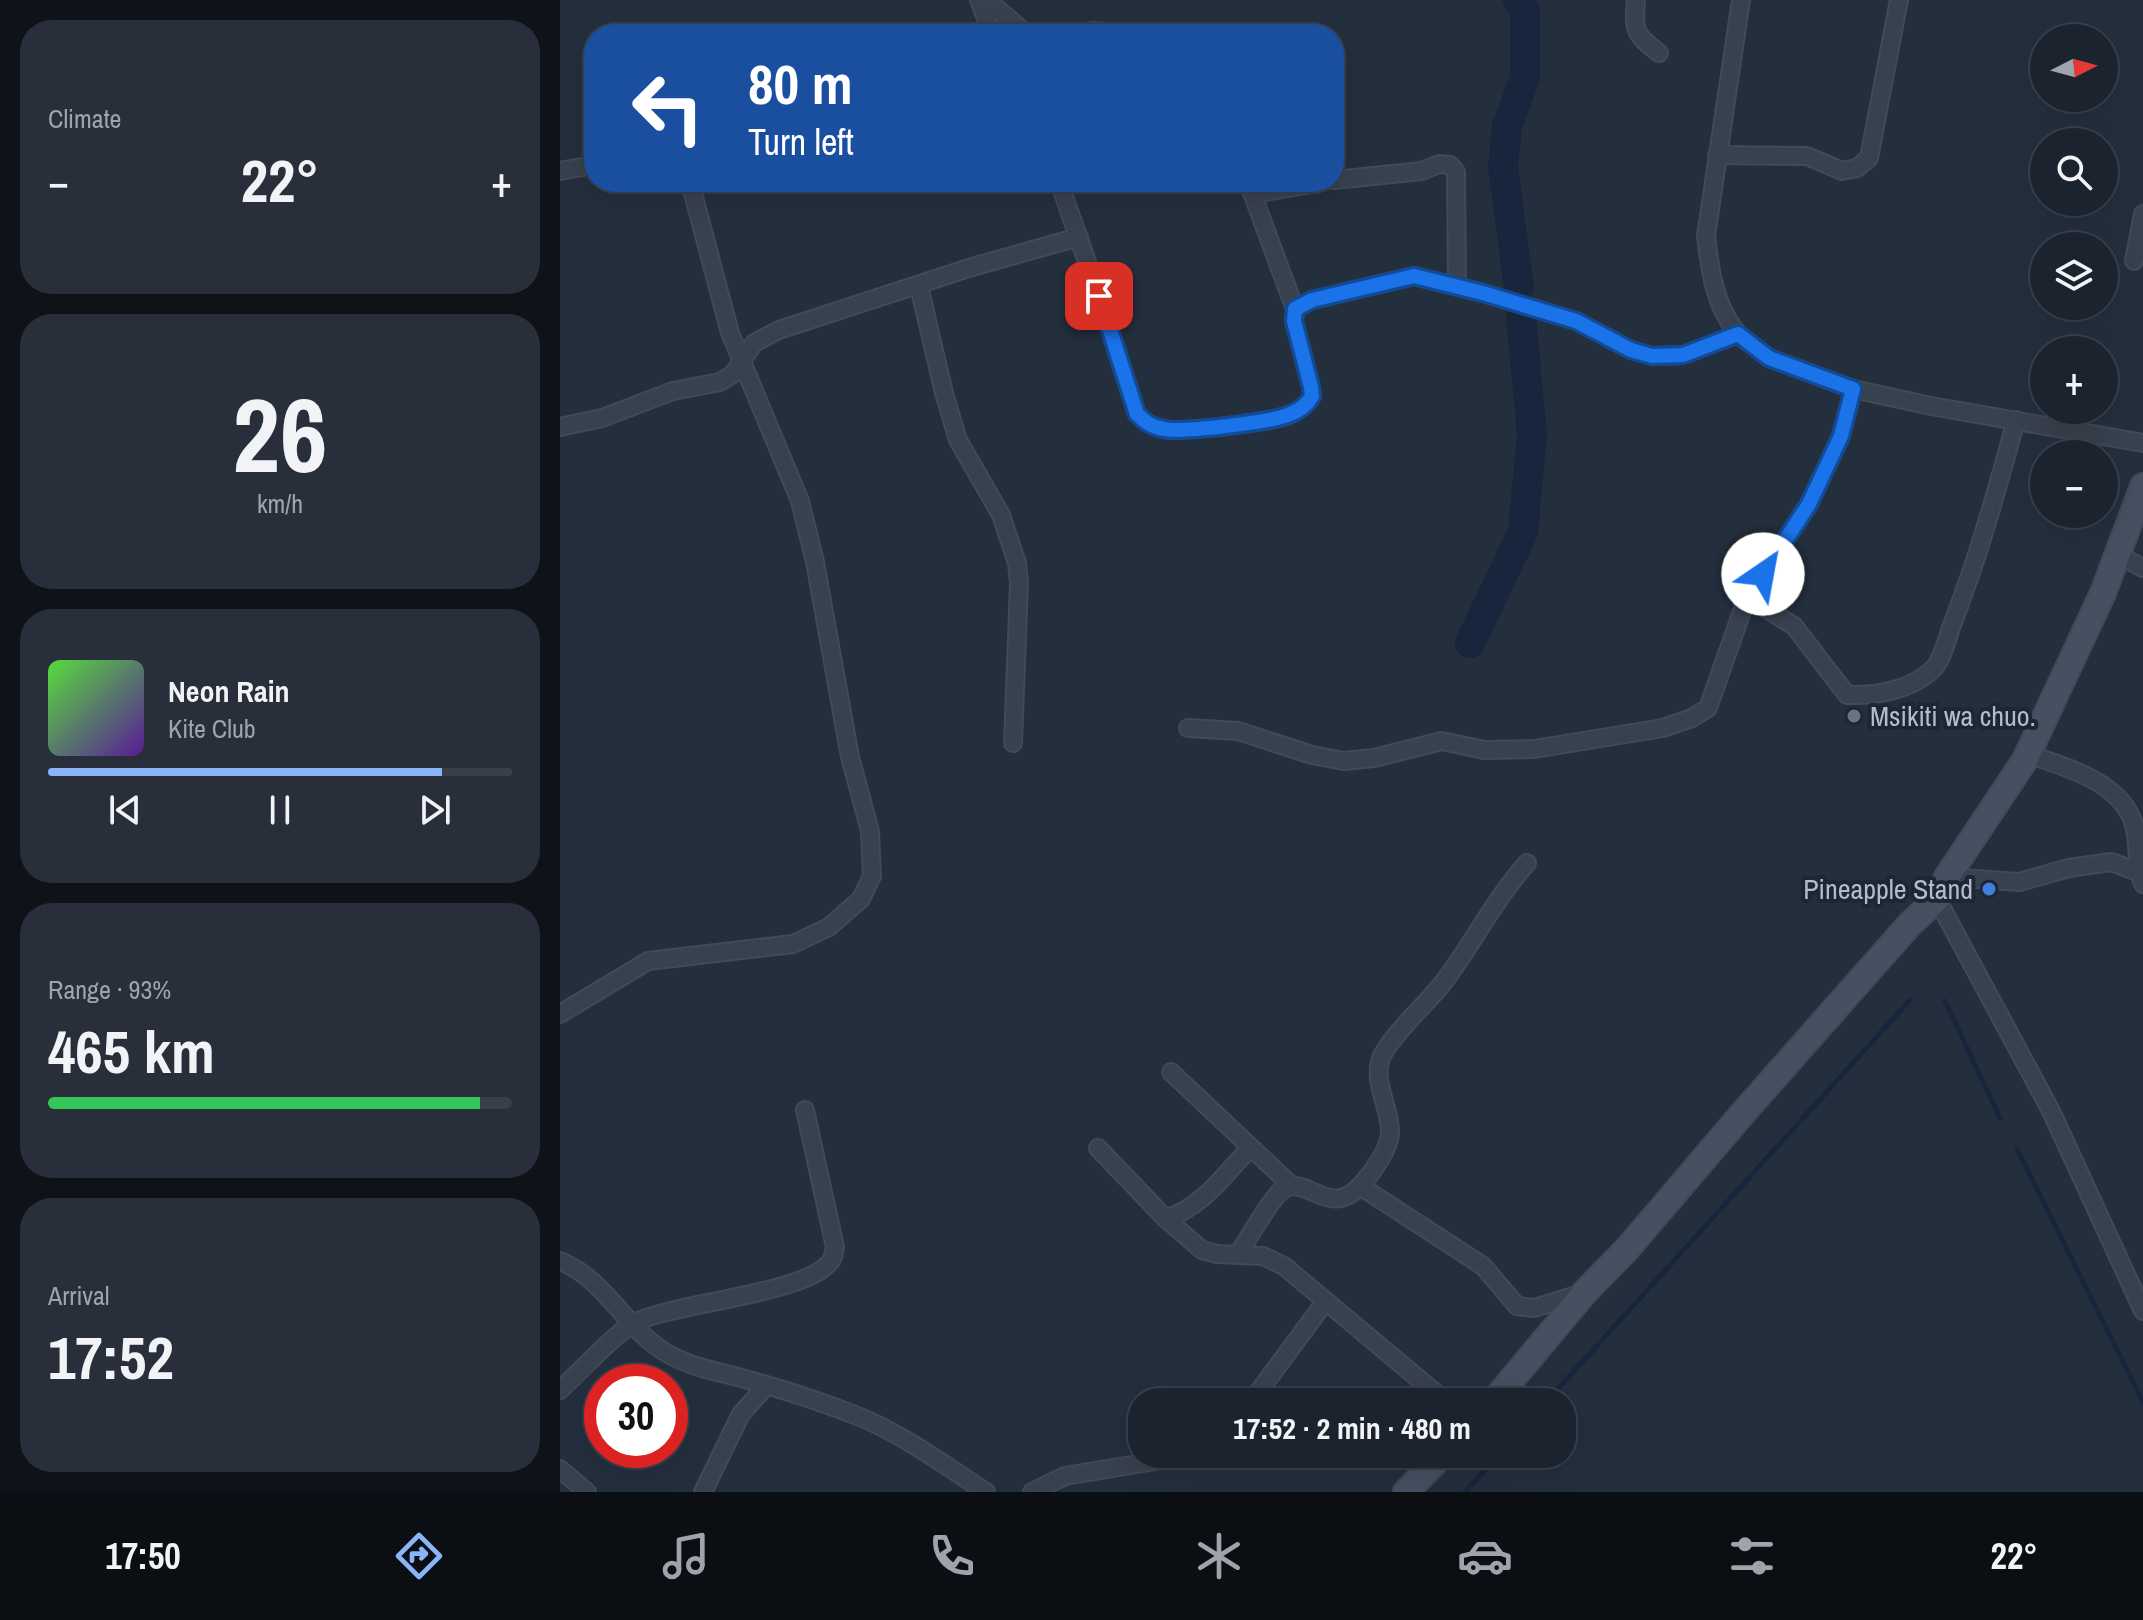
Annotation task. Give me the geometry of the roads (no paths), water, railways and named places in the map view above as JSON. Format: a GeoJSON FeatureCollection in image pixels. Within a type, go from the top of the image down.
{"type":"FeatureCollection","features":[{"type":"Feature","properties":{"kind":"main road"},"geometry":{"type":"LineString","coordinates":[[1505,1388],[1585,1292],[1628,1248],[1942,888],[2027,754],[2103,593],[2143,486]]}},
{"type":"Feature","properties":{"kind":"main road"},"geometry":{"type":"LineString","coordinates":[[1406,1492],[1429,1468]]}},
{"type":"Feature","properties":{"kind":"street"},"geometry":{"type":"LineString","coordinates":[[979,0],[988,24]]}},
{"type":"Feature","properties":{"kind":"street"},"geometry":{"type":"LineString","coordinates":[[987,0],[1015,24]]}},
{"type":"Feature","properties":{"kind":"street"},"geometry":{"type":"LineString","coordinates":[[1636,0],[1636,31],[1659,53]]}},
{"type":"Feature","properties":{"kind":"street"},"geometry":{"type":"LineString","coordinates":[[1741,0],[1706,236],[1708,259],[1725,319],[1738,334],[1769,358],[1853,389],[1931,406],[2143,443]]}},
{"type":"Feature","properties":{"kind":"street"},"geometry":{"type":"LineString","coordinates":[[1717,155],[1807,156],[1842,171],[1857,168],[1869,158],[1899,0]]}},
{"type":"Feature","properties":{"kind":"street"},"geometry":{"type":"LineString","coordinates":[[1344,179],[1422,171],[1439,164],[1450,165],[1456,172],[1457,286]]}},
{"type":"Feature","properties":{"kind":"street"},"geometry":{"type":"LineString","coordinates":[[560,171],[584,167]]}},
{"type":"Feature","properties":{"kind":"street"},"geometry":{"type":"LineString","coordinates":[[560,1014],[648,961],[793,944],[829,927],[861,899],[872,876],[870,831],[850,757],[815,562],[800,501],[776,437],[730,333],[693,192]]}},
{"type":"Feature","properties":{"kind":"street"},"geometry":{"type":"LineString","coordinates":[[1063,192],[1137,414],[1149,425],[1167,430],[1253,423],[1288,415],[1303,407],[1312,396],[1294,321],[1295,309],[1251,192]]}},
{"type":"Feature","properties":{"kind":"street"},"geometry":{"type":"LineString","coordinates":[[2134,261],[2143,214]]}},
{"type":"Feature","properties":{"kind":"street"},"geometry":{"type":"LineString","coordinates":[[560,427],[602,418],[673,391],[720,382],[733,374],[754,343],[779,330],[972,267],[1079,237]]}},
{"type":"Feature","properties":{"kind":"street"},"geometry":{"type":"LineString","coordinates":[[1295,309],[1312,300],[1414,276],[1576,321],[1631,350],[1652,356],[1683,355],[1738,334]]}},
{"type":"Feature","properties":{"kind":"street"},"geometry":{"type":"LineString","coordinates":[[919,286],[958,440],[1001,515],[1017,563],[1019,583],[1013,743]]}},
{"type":"Feature","properties":{"kind":"street"},"geometry":{"type":"LineString","coordinates":[[730,333],[754,343]]}},
{"type":"Feature","properties":{"kind":"street"},"geometry":{"type":"LineString","coordinates":[[1188,728],[1238,731],[1312,755],[1344,761],[1374,758],[1442,741],[1484,750],[1534,749],[1663,728],[1692,718],[1708,708],[1747,597],[1809,504],[1841,436],[1853,389]]}},
{"type":"Feature","properties":{"kind":"street"},"geometry":{"type":"LineString","coordinates":[[1747,597],[1794,626],[1847,695],[1862,696],[1900,689],[1920,680],[1936,666],[1974,566],[2016,420]]}},
{"type":"Feature","properties":{"kind":"street"},"geometry":{"type":"LineString","coordinates":[[2116,554],[2143,568]]}},
{"type":"Feature","properties":{"kind":"street"},"geometry":{"type":"LineString","coordinates":[[2027,754],[2070,769],[2110,791],[2127,806],[2135,829],[2141,878]]}},
{"type":"Feature","properties":{"kind":"street"},"geometry":{"type":"LineString","coordinates":[[2141,878],[2111,862],[2069,868],[2019,882],[1942,888],[2051,1111],[2143,1311]]}},
{"type":"Feature","properties":{"kind":"street"},"geometry":{"type":"LineString","coordinates":[[1171,1072],[1249,1149],[1292,1186],[1306,1188],[1328,1200],[1337,1201],[1360,1186],[1387,1146],[1391,1133],[1378,1069],[1384,1053],[1446,980],[1507,885],[1527,863]]}},
{"type":"Feature","properties":{"kind":"street"},"geometry":{"type":"LineString","coordinates":[[560,1390],[632,1324],[660,1313],[786,1285],[831,1261],[835,1247],[805,1110]]}},
{"type":"Feature","properties":{"kind":"street"},"geometry":{"type":"LineString","coordinates":[[1098,1148],[1165,1218],[1202,1250],[1217,1254],[1263,1256],[1284,1266],[1429,1388]]}},
{"type":"Feature","properties":{"kind":"street"},"geometry":{"type":"LineString","coordinates":[[1165,1218],[1178,1215],[1196,1202],[1249,1149]]}},
{"type":"Feature","properties":{"kind":"street"},"geometry":{"type":"LineString","coordinates":[[1239,1253],[1280,1192],[1292,1186]]}},
{"type":"Feature","properties":{"kind":"street"},"geometry":{"type":"LineString","coordinates":[[1360,1186],[1483,1266],[1517,1306],[1534,1308],[1585,1292]]}},
{"type":"Feature","properties":{"kind":"street"},"geometry":{"type":"LineString","coordinates":[[560,1261],[595,1284],[632,1324],[667,1353],[688,1363],[859,1416],[986,1492]]}},
{"type":"Feature","properties":{"kind":"street"},"geometry":{"type":"LineString","coordinates":[[1261,1388],[1325,1302]]}},
{"type":"Feature","properties":{"kind":"street"},"geometry":{"type":"LineString","coordinates":[[703,1492],[741,1414],[766,1386]]}},
{"type":"Feature","properties":{"kind":"street"},"geometry":{"type":"LineString","coordinates":[[1032,1492],[1065,1476],[1128,1466]]}},
{"type":"Feature","properties":{"kind":"street"},"geometry":{"type":"LineString","coordinates":[[560,1469],[587,1492]]}},
{"type":"Feature","properties":{"kind":"waterway"},"geometry":{"type":"LineString","coordinates":[[1517,0],[1525,10],[1525,78],[1507,126],[1503,167],[1519,288]]}},
{"type":"Feature","properties":{"kind":"waterway"},"geometry":{"type":"LineString","coordinates":[[1470,643],[1523,532],[1532,434],[1521,318]]}},
{"type":"Feature","properties":{"kind":"waterway"},"geometry":{"type":"LineString","coordinates":[[1559,1388],[1910,1000]]}},
{"type":"Feature","properties":{"kind":"waterway"},"geometry":{"type":"LineString","coordinates":[[1945,1001],[2000,1118]]}},
{"type":"Feature","properties":{"kind":"waterway"},"geometry":{"type":"LineString","coordinates":[[2017,1149],[2143,1402]]}},
{"type":"Feature","properties":{"kind":"waterway"},"geometry":{"type":"LineString","coordinates":[[1465,1492],[1486,1468]]}},
{"type":"Feature","properties":{"kind":"place","name":"Msikiti wa chuo."},"geometry":{"type":"Point","coordinates":[1854,716]}},
{"type":"Feature","properties":{"kind":"place","name":"Pineapple Stand"},"geometry":{"type":"Point","coordinates":[1989,889]}}]}
